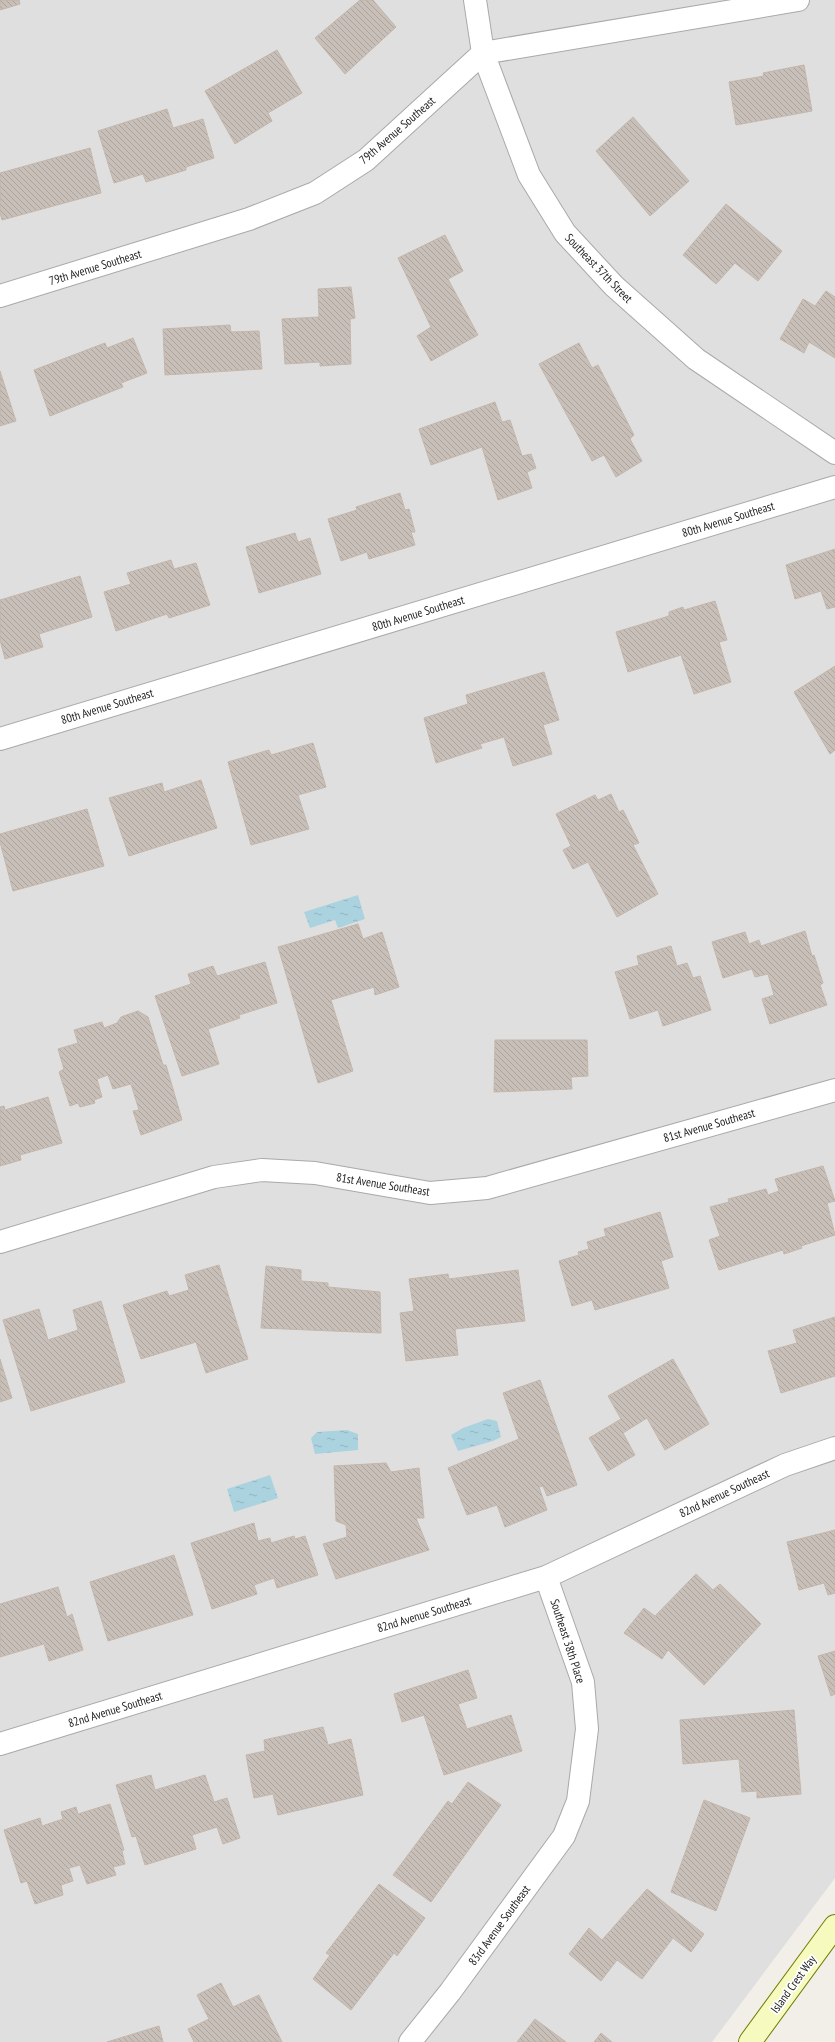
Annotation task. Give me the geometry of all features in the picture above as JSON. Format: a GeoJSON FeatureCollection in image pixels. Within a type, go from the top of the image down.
{"type":"FeatureCollection","features":[{"type":"Feature","properties":{"kind":"main road","name":"Island Crest Way"},"geometry":{"type":"LineString","coordinates":[[750,2042],[835,1926]]}},
{"type":"Feature","properties":{"kind":"street","name":"Southeast 37th Street"},"geometry":{"type":"LineString","coordinates":[[475,0],[483,53],[529,175],[564,233],[614,286],[696,359],[835,453]]}},
{"type":"Feature","properties":{"kind":"street"},"geometry":{"type":"LineString","coordinates":[[483,53],[798,0]]}},
{"type":"Feature","properties":{"kind":"street","name":"79th Avenue Southeast"},"geometry":{"type":"LineString","coordinates":[[0,296],[249,219],[315,193],[366,160],[483,53]]}},
{"type":"Feature","properties":{"kind":"street","name":"80th Avenue Southeast"},"geometry":{"type":"LineString","coordinates":[[0,739],[835,487]]}},
{"type":"Feature","properties":{"kind":"street","name":"81st Avenue Southeast"},"geometry":{"type":"LineString","coordinates":[[0,1242],[214,1177],[262,1170],[315,1173],[430,1194],[487,1188],[835,1090]]}},
{"type":"Feature","properties":{"kind":"street","name":"82nd Avenue Southeast"},"geometry":{"type":"LineString","coordinates":[[0,1744],[546,1577],[785,1465],[835,1448]]}},
{"type":"Feature","properties":{"kind":"street","name":"Southeast 38th Place"},"geometry":{"type":"LineString","coordinates":[[546,1577],[583,1682],[587,1729],[578,1800]]}},
{"type":"Feature","properties":{"kind":"street","name":"83rd Avenue Southeast"},"geometry":{"type":"LineString","coordinates":[[410,2042],[450,1992],[564,1836],[578,1800]]}},
{"type":"Feature","properties":{"kind":"shaded area"},"geometry":{"type":"Polygon","coordinates":[[[0,0],[835,0],[835,1878],[712,2042],[0,2042],[0,0]]]}},
{"type":"Feature","properties":{"kind":"water"},"geometry":{"type":"Polygon","coordinates":[[[358,895],[365,919],[338,928],[335,920],[310,928],[304,912],[358,895]]]}},
{"type":"Feature","properties":{"kind":"water"},"geometry":{"type":"Polygon","coordinates":[[[488,1419],[497,1421],[501,1437],[493,1441],[458,1451],[451,1435],[463,1428],[488,1419]]]}},
{"type":"Feature","properties":{"kind":"water"},"geometry":{"type":"Polygon","coordinates":[[[347,1430],[358,1434],[358,1450],[315,1454],[311,1438],[317,1432],[347,1430]]]}},
{"type":"Feature","properties":{"kind":"water"},"geometry":{"type":"Polygon","coordinates":[[[270,1475],[278,1498],[234,1512],[227,1489],[270,1475]]]}},
{"type":"Feature","properties":{"kind":"building"},"geometry":{"type":"Polygon","coordinates":[[[0,0],[19,0],[20,4],[0,10],[0,0]]]}},
{"type":"Feature","properties":{"kind":"building"},"geometry":{"type":"Polygon","coordinates":[[[360,0],[373,0],[396,27],[345,74],[315,38],[360,0]]]}},
{"type":"Feature","properties":{"kind":"building"},"geometry":{"type":"Polygon","coordinates":[[[277,50],[302,93],[268,113],[272,121],[235,144],[205,91],[277,50]]]}},
{"type":"Feature","properties":{"kind":"building"},"geometry":{"type":"Polygon","coordinates":[[[804,65],[812,111],[736,125],[729,82],[764,76],[763,73],[804,65]]]}},
{"type":"Feature","properties":{"kind":"building"},"geometry":{"type":"Polygon","coordinates":[[[167,109],[173,128],[203,119],[214,158],[186,167],[186,170],[146,182],[143,174],[114,183],[98,131],[167,109]]]}},
{"type":"Feature","properties":{"kind":"building"},"geometry":{"type":"Polygon","coordinates":[[[633,117],[689,181],[650,216],[596,151],[633,117]]]}},
{"type":"Feature","properties":{"kind":"building"},"geometry":{"type":"Polygon","coordinates":[[[90,148],[101,193],[2,220],[0,213],[0,173],[90,148]]]}},
{"type":"Feature","properties":{"kind":"building"},"geometry":{"type":"Polygon","coordinates":[[[726,204],[782,251],[758,281],[735,263],[716,284],[683,255],[726,204]]]}},
{"type":"Feature","properties":{"kind":"building"},"geometry":{"type":"Polygon","coordinates":[[[445,235],[463,271],[448,279],[478,335],[431,361],[417,336],[431,327],[398,258],[445,235]]]}},
{"type":"Feature","properties":{"kind":"building"},"geometry":{"type":"Polygon","coordinates":[[[351,287],[355,318],[350,319],[351,364],[320,366],[320,362],[285,364],[282,319],[319,317],[318,289],[351,287]]]}},
{"type":"Feature","properties":{"kind":"building"},"geometry":{"type":"Polygon","coordinates":[[[826,291],[835,297],[835,358],[809,342],[804,353],[780,339],[803,299],[815,306],[826,291]]]}},
{"type":"Feature","properties":{"kind":"building"},"geometry":{"type":"Polygon","coordinates":[[[230,325],[231,332],[259,331],[262,369],[165,375],[163,329],[230,325]]]}},
{"type":"Feature","properties":{"kind":"building"},"geometry":{"type":"Polygon","coordinates":[[[133,338],[147,373],[121,383],[123,387],[50,416],[34,370],[105,343],[107,348],[133,338]]]}},
{"type":"Feature","properties":{"kind":"building"},"geometry":{"type":"Polygon","coordinates":[[[579,343],[592,368],[598,365],[634,435],[630,439],[642,461],[616,477],[604,455],[592,461],[539,364],[579,343]]]}},
{"type":"Feature","properties":{"kind":"building"},"geometry":{"type":"Polygon","coordinates":[[[0,371],[16,421],[0,426],[0,371]]]}},
{"type":"Feature","properties":{"kind":"building"},"geometry":{"type":"Polygon","coordinates":[[[495,402],[502,422],[510,420],[522,456],[531,454],[536,468],[527,472],[532,488],[498,500],[482,447],[431,465],[419,429],[495,402]]]}},
{"type":"Feature","properties":{"kind":"building"},"geometry":{"type":"Polygon","coordinates":[[[400,493],[405,510],[409,509],[415,532],[411,532],[415,545],[369,559],[367,552],[341,561],[328,519],[357,510],[356,507],[400,493]]]}},
{"type":"Feature","properties":{"kind":"building"},"geometry":{"type":"Polygon","coordinates":[[[295,533],[298,542],[310,538],[321,574],[259,593],[246,547],[295,533]]]}},
{"type":"Feature","properties":{"kind":"building"},"geometry":{"type":"Polygon","coordinates":[[[835,549],[835,607],[827,609],[821,591],[795,599],[786,565],[835,549]]]}},
{"type":"Feature","properties":{"kind":"building"},"geometry":{"type":"Polygon","coordinates":[[[171,560],[174,569],[196,563],[210,605],[169,618],[167,614],[116,631],[104,592],[131,584],[127,573],[171,560]]]}},
{"type":"Feature","properties":{"kind":"building"},"geometry":{"type":"Polygon","coordinates":[[[80,576],[92,617],[39,634],[43,647],[5,659],[0,640],[0,600],[80,576]]]}},
{"type":"Feature","properties":{"kind":"building"},"geometry":{"type":"Polygon","coordinates":[[[715,601],[727,640],[719,642],[731,682],[694,694],[681,655],[628,672],[616,632],[669,616],[669,612],[683,607],[684,610],[715,601]]]}},
{"type":"Feature","properties":{"kind":"building"},"geometry":{"type":"Polygon","coordinates":[[[835,666],[835,750],[830,754],[794,692],[835,666]]]}},
{"type":"Feature","properties":{"kind":"building"},"geometry":{"type":"Polygon","coordinates":[[[544,672],[559,720],[543,725],[552,754],[513,766],[504,737],[480,744],[482,748],[436,763],[424,718],[468,704],[466,695],[544,672]]]}},
{"type":"Feature","properties":{"kind":"building"},"geometry":{"type":"Polygon","coordinates":[[[313,743],[326,787],[298,795],[309,829],[251,845],[228,762],[269,750],[271,755],[313,743]]]}},
{"type":"Feature","properties":{"kind":"building"},"geometry":{"type":"Polygon","coordinates":[[[201,780],[217,828],[129,856],[109,798],[162,783],[164,792],[201,780]]]}},
{"type":"Feature","properties":{"kind":"building"},"geometry":{"type":"Polygon","coordinates":[[[611,794],[619,812],[623,810],[639,843],[633,845],[658,894],[617,917],[588,862],[573,869],[563,850],[571,846],[556,814],[595,795],[598,800],[611,794]]]}},
{"type":"Feature","properties":{"kind":"building"},"geometry":{"type":"Polygon","coordinates":[[[87,809],[104,866],[13,891],[0,842],[0,834],[87,809]]]}},
{"type":"Feature","properties":{"kind":"building"},"geometry":{"type":"Polygon","coordinates":[[[358,924],[363,939],[382,932],[399,987],[375,995],[374,987],[331,1000],[353,1071],[318,1083],[278,947],[358,924]]]}},
{"type":"Feature","properties":{"kind":"building"},"geometry":{"type":"Polygon","coordinates":[[[805,931],[812,956],[814,955],[823,983],[820,985],[827,1005],[770,1024],[762,999],[774,995],[768,974],[755,977],[752,969],[723,978],[712,942],[745,932],[749,944],[759,940],[761,946],[805,931]]]}},
{"type":"Feature","properties":{"kind":"building"},"geometry":{"type":"Polygon","coordinates":[[[671,946],[677,966],[687,963],[693,978],[700,976],[711,1010],[663,1026],[658,1010],[630,1019],[615,972],[639,965],[637,956],[671,946]]]}},
{"type":"Feature","properties":{"kind":"building"},"geometry":{"type":"Polygon","coordinates":[[[265,962],[277,1003],[239,1015],[240,1018],[208,1029],[219,1064],[182,1076],[155,996],[191,984],[188,974],[213,966],[217,976],[265,962]]]}},
{"type":"Feature","properties":{"kind":"building"},"geometry":{"type":"Polygon","coordinates":[[[138,1011],[148,1017],[163,1065],[166,1065],[182,1120],[141,1135],[133,1111],[139,1110],[131,1084],[113,1089],[108,1075],[97,1079],[102,1097],[94,1100],[95,1103],[80,1107],[78,1103],[70,1106],[59,1072],[64,1069],[58,1049],[78,1043],[74,1030],[102,1022],[104,1028],[117,1023],[121,1017],[138,1011]]]}},
{"type":"Feature","properties":{"kind":"building"},"geometry":{"type":"Polygon","coordinates":[[[495,1040],[587,1040],[588,1076],[571,1077],[572,1089],[494,1092],[495,1040]]]}},
{"type":"Feature","properties":{"kind":"building"},"geometry":{"type":"Polygon","coordinates":[[[48,1097],[62,1143],[20,1155],[21,1160],[0,1166],[0,1107],[4,1106],[5,1110],[48,1097]]]}},
{"type":"Feature","properties":{"kind":"building"},"geometry":{"type":"Polygon","coordinates":[[[823,1166],[835,1201],[827,1203],[835,1235],[801,1246],[802,1248],[784,1254],[783,1250],[719,1270],[709,1240],[720,1236],[710,1207],[729,1202],[728,1199],[766,1189],[768,1195],[779,1191],[775,1179],[823,1166]]]}},
{"type":"Feature","properties":{"kind":"building"},"geometry":{"type":"Polygon","coordinates":[[[660,1212],[673,1257],[661,1261],[669,1288],[595,1310],[592,1300],[572,1306],[559,1261],[579,1255],[578,1252],[589,1249],[587,1242],[606,1236],[604,1229],[660,1212]]]}},
{"type":"Feature","properties":{"kind":"building"},"geometry":{"type":"Polygon","coordinates":[[[219,1265],[248,1359],[206,1373],[196,1342],[141,1359],[123,1305],[167,1291],[169,1296],[189,1290],[185,1275],[219,1265]]]}},
{"type":"Feature","properties":{"kind":"building"},"geometry":{"type":"Polygon","coordinates":[[[266,1266],[301,1270],[301,1281],[328,1283],[328,1287],[380,1292],[381,1333],[261,1328],[266,1266]]]}},
{"type":"Feature","properties":{"kind":"building"},"geometry":{"type":"Polygon","coordinates":[[[518,1270],[525,1321],[455,1329],[458,1355],[406,1361],[400,1313],[414,1311],[409,1279],[448,1274],[449,1279],[518,1270]]]}},
{"type":"Feature","properties":{"kind":"building"},"geometry":{"type":"Polygon","coordinates":[[[101,1301],[125,1382],[31,1411],[3,1320],[39,1309],[48,1340],[78,1330],[73,1310],[101,1301]]]}},
{"type":"Feature","properties":{"kind":"building"},"geometry":{"type":"Polygon","coordinates":[[[835,1317],[835,1376],[781,1393],[768,1351],[797,1343],[793,1330],[835,1317]]]}},
{"type":"Feature","properties":{"kind":"building"},"geometry":{"type":"Polygon","coordinates":[[[0,1359],[12,1398],[0,1402],[0,1359]]]}},
{"type":"Feature","properties":{"kind":"building"},"geometry":{"type":"Polygon","coordinates":[[[673,1359],[709,1424],[665,1450],[647,1418],[623,1433],[635,1455],[608,1471],[589,1438],[621,1419],[608,1396],[673,1359]]]}},
{"type":"Feature","properties":{"kind":"building"},"geometry":{"type":"Polygon","coordinates":[[[540,1380],[577,1485],[547,1496],[543,1486],[539,1487],[547,1510],[505,1527],[497,1505],[467,1515],[448,1468],[519,1439],[503,1393],[540,1380]]]}},
{"type":"Feature","properties":{"kind":"building"},"geometry":{"type":"Polygon","coordinates":[[[386,1463],[391,1472],[419,1468],[424,1518],[416,1518],[429,1550],[336,1579],[323,1544],[347,1537],[346,1525],[336,1521],[334,1466],[386,1463]]]}},
{"type":"Feature","properties":{"kind":"building"},"geometry":{"type":"Polygon","coordinates":[[[254,1523],[258,1541],[270,1538],[271,1543],[294,1536],[295,1539],[305,1536],[318,1575],[277,1588],[274,1578],[254,1585],[257,1594],[212,1609],[191,1543],[254,1523]]]}},
{"type":"Feature","properties":{"kind":"building"},"geometry":{"type":"Polygon","coordinates":[[[835,1530],[835,1593],[828,1595],[824,1583],[799,1590],[787,1542],[835,1530]]]}},
{"type":"Feature","properties":{"kind":"building"},"geometry":{"type":"Polygon","coordinates":[[[174,1555],[193,1615],[108,1641],[90,1582],[174,1555]]]}},
{"type":"Feature","properties":{"kind":"building"},"geometry":{"type":"Polygon","coordinates":[[[696,1574],[713,1590],[720,1584],[761,1624],[704,1685],[668,1650],[662,1659],[624,1633],[644,1608],[655,1616],[696,1574]]]}},
{"type":"Feature","properties":{"kind":"building"},"geometry":{"type":"Polygon","coordinates":[[[58,1587],[67,1617],[72,1614],[83,1650],[49,1661],[44,1644],[0,1657],[0,1604],[58,1587]]]}},
{"type":"Feature","properties":{"kind":"building"},"geometry":{"type":"Polygon","coordinates":[[[835,1651],[835,1694],[831,1696],[818,1656],[835,1651]]]}},
{"type":"Feature","properties":{"kind":"building"},"geometry":{"type":"Polygon","coordinates":[[[468,1670],[477,1698],[458,1704],[467,1729],[511,1715],[522,1751],[444,1775],[424,1715],[402,1722],[394,1694],[468,1670]]]}},
{"type":"Feature","properties":{"kind":"building"},"geometry":{"type":"Polygon","coordinates":[[[794,1710],[801,1794],[757,1798],[757,1791],[742,1792],[739,1759],[683,1764],[680,1720],[794,1710]]]}},
{"type":"Feature","properties":{"kind":"building"},"geometry":{"type":"Polygon","coordinates":[[[323,1727],[328,1745],[351,1739],[363,1795],[278,1815],[273,1794],[254,1798],[246,1755],[265,1751],[264,1740],[323,1727]]]}},
{"type":"Feature","properties":{"kind":"building"},"geometry":{"type":"Polygon","coordinates":[[[151,1775],[155,1790],[205,1775],[214,1802],[227,1798],[240,1838],[223,1844],[217,1827],[192,1835],[196,1849],[145,1865],[136,1836],[132,1837],[116,1785],[151,1775]]]}},
{"type":"Feature","properties":{"kind":"building"},"geometry":{"type":"Polygon","coordinates":[[[468,1782],[501,1805],[431,1902],[393,1875],[448,1801],[452,1804],[468,1782]]]}},
{"type":"Feature","properties":{"kind":"building"},"geometry":{"type":"Polygon","coordinates":[[[704,1800],[750,1818],[716,1911],[671,1892],[704,1800]]]}},
{"type":"Feature","properties":{"kind":"building"},"geometry":{"type":"Polygon","coordinates":[[[110,1804],[124,1850],[122,1851],[125,1864],[113,1867],[116,1875],[87,1884],[80,1865],[69,1868],[73,1881],[61,1885],[63,1895],[35,1904],[27,1881],[21,1883],[4,1830],[40,1818],[42,1826],[63,1819],[61,1812],[76,1807],[78,1814],[110,1804]]]}},
{"type":"Feature","properties":{"kind":"building"},"geometry":{"type":"Polygon","coordinates":[[[379,1884],[425,1918],[397,1956],[394,1953],[351,2010],[313,1979],[330,1955],[326,1953],[379,1884]]]}},
{"type":"Feature","properties":{"kind":"building"},"geometry":{"type":"Polygon","coordinates":[[[647,1889],[704,1934],[691,1952],[673,1938],[642,1979],[617,1960],[601,1981],[569,1954],[589,1928],[602,1940],[647,1889]]]}},
{"type":"Feature","properties":{"kind":"building"},"geometry":{"type":"Polygon","coordinates":[[[221,1983],[233,2007],[259,1995],[282,2042],[194,2042],[188,2029],[209,2019],[197,1995],[221,1983]]]}},
{"type":"Feature","properties":{"kind":"building"},"geometry":{"type":"Polygon","coordinates":[[[535,2019],[566,2042],[517,2042],[535,2019]]]}},
{"type":"Feature","properties":{"kind":"building"},"geometry":{"type":"Polygon","coordinates":[[[159,2026],[163,2042],[107,2042],[159,2026]]]}},
{"type":"Feature","properties":{"kind":"building"},"geometry":{"type":"Polygon","coordinates":[[[601,2033],[612,2042],[594,2042],[601,2033]]]}}]}
